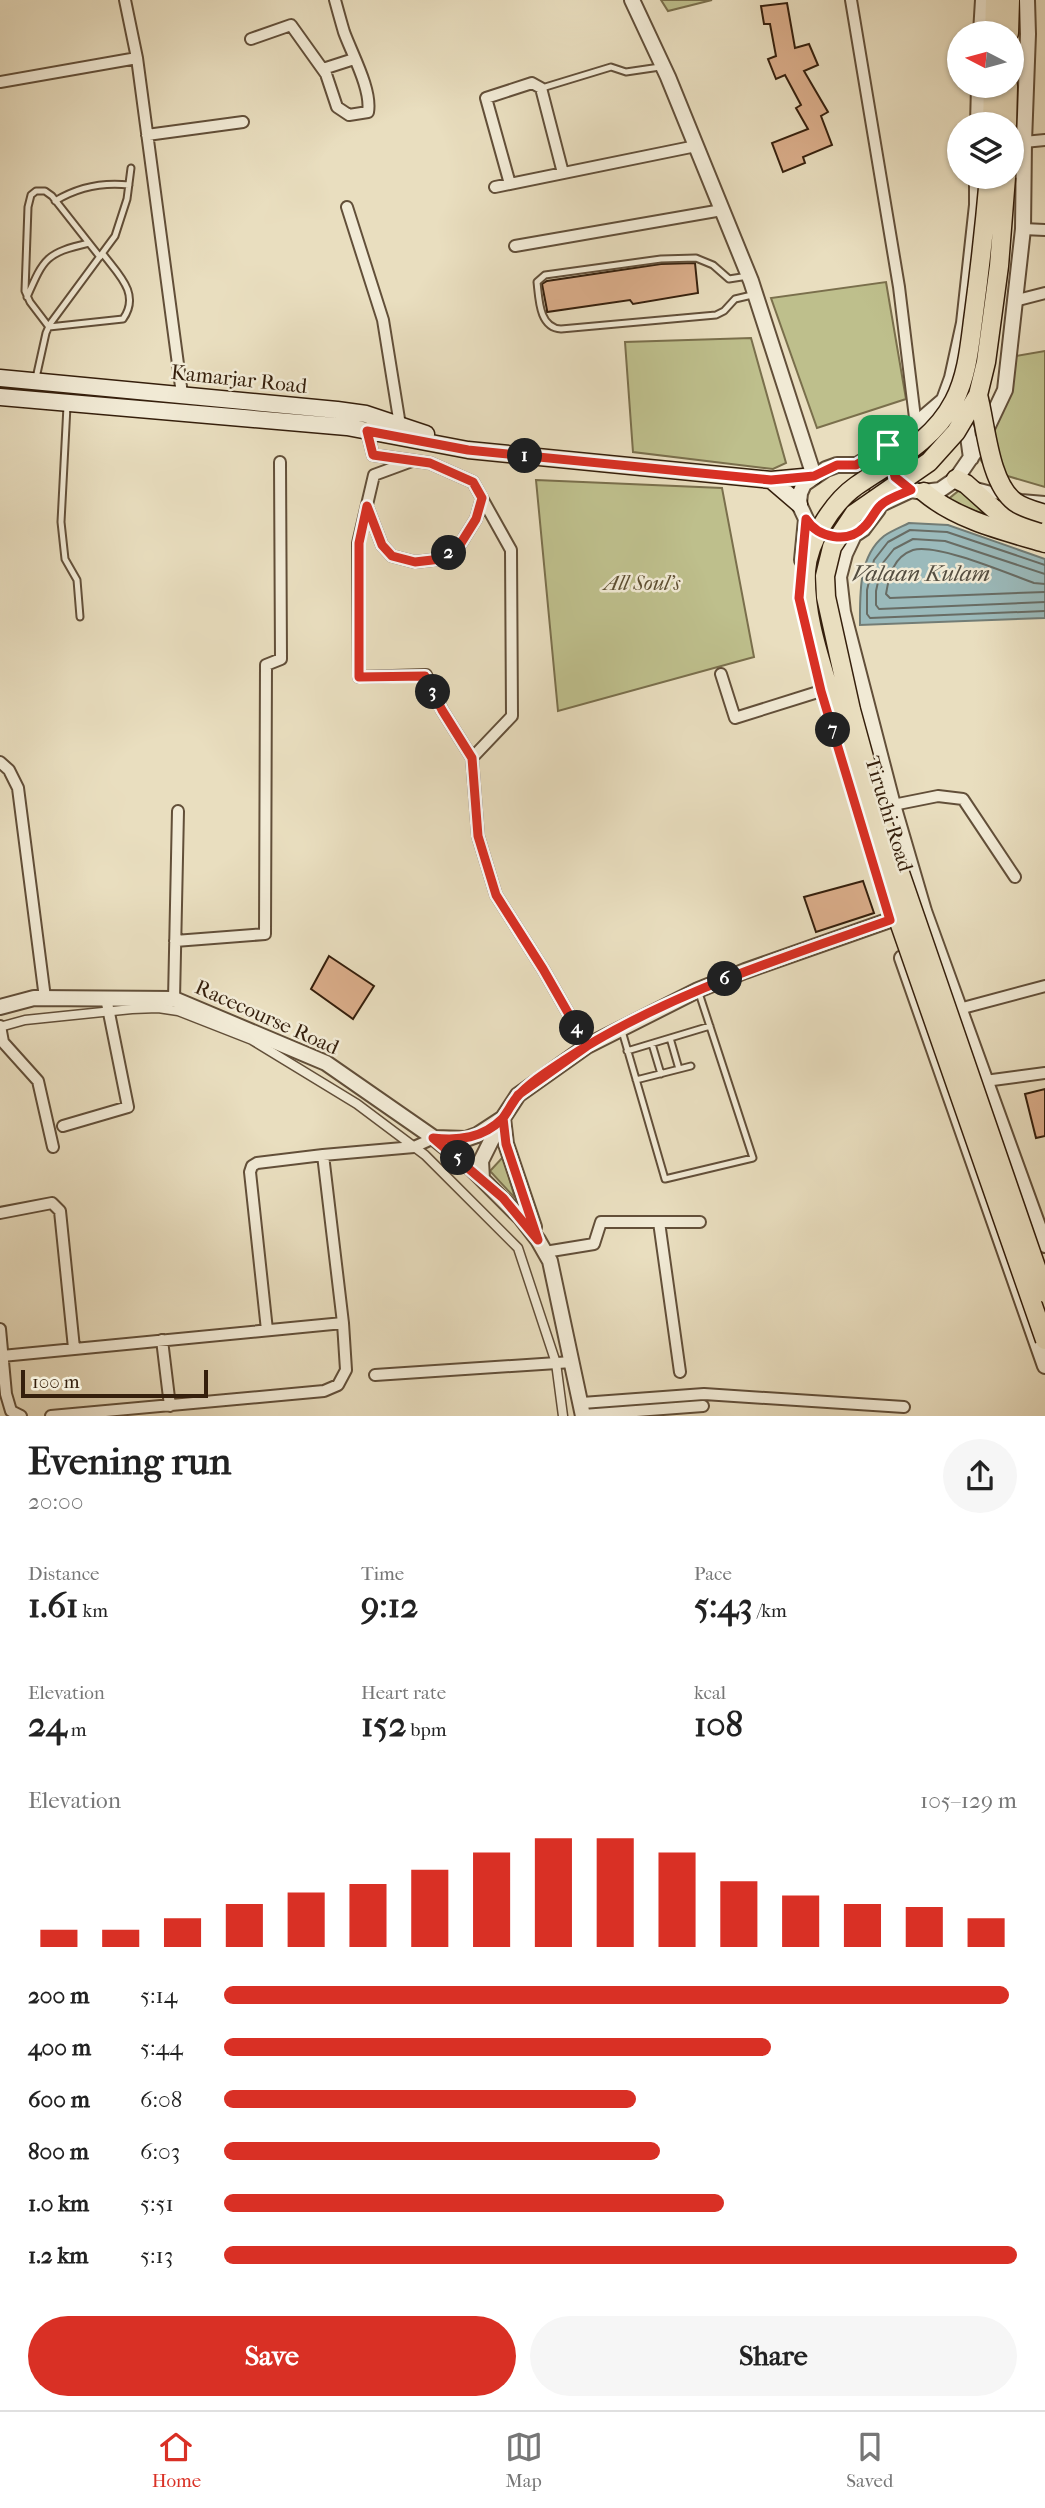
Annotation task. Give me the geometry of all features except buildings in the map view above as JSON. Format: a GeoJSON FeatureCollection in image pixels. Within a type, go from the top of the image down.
{"type":"FeatureCollection","features":[{"type":"Feature","properties":{"kind":"main road"},"geometry":{"type":"LineString","coordinates":[[994,21],[995,0]]}},
{"type":"Feature","properties":{"kind":"main road"},"geometry":{"type":"LineString","coordinates":[[1009,21],[1010,0]]}},
{"type":"Feature","properties":{"kind":"main road","name":"Tiruchi Road"},"geometry":{"type":"LineString","coordinates":[[988,189],[981,266],[968,357],[954,401],[939,424],[919,444],[845,496],[829,515],[820,532],[806,570],[811,625],[865,819],[1045,1340]]}},
{"type":"Feature","properties":{"kind":"main road","name":"Tiruchi Road"},"geometry":{"type":"LineString","coordinates":[[1005,189],[999,266],[986,362],[978,395],[956,432],[929,461],[854,513],[832,547],[825,576],[826,597],[851,710],[879,812],[1045,1293]]}},
{"type":"Feature","properties":{"kind":"main road","name":"Kamarjar Road"},"geometry":{"type":"LineString","coordinates":[[0,378],[357,412],[468,450]]}},
{"type":"Feature","properties":{"kind":"main road"},"geometry":{"type":"LineString","coordinates":[[978,395],[997,476],[1004,489],[1014,502],[1045,514]]}},
{"type":"Feature","properties":{"kind":"main road","name":"Kamarjar Road"},"geometry":{"type":"LineString","coordinates":[[0,397],[367,431],[468,450],[771,480],[814,476]]}},
{"type":"Feature","properties":{"kind":"main road"},"geometry":{"type":"LineString","coordinates":[[771,480],[803,511]]}},
{"type":"Feature","properties":{"kind":"main road"},"geometry":{"type":"LineString","coordinates":[[961,481],[994,509],[1045,526]]}},
{"type":"Feature","properties":{"kind":"main road"},"geometry":{"type":"LineString","coordinates":[[918,491],[957,513],[1045,543]]}},
{"type":"Feature","properties":{"kind":"street"},"geometry":{"type":"LineString","coordinates":[[125,0],[136,58],[182,394]]}},
{"type":"Feature","properties":{"kind":"street"},"geometry":{"type":"LineString","coordinates":[[251,39],[291,25],[323,69],[337,107],[349,115],[368,113],[370,105],[366,91],[335,0]]}},
{"type":"Feature","properties":{"kind":"street"},"geometry":{"type":"LineString","coordinates":[[632,0],[663,67],[749,276],[814,476]]}},
{"type":"Feature","properties":{"kind":"street"},"geometry":{"type":"LineString","coordinates":[[850,0],[899,287],[916,426]]}},
{"type":"Feature","properties":{"kind":"street"},"geometry":{"type":"LineString","coordinates":[[982,21],[983,0]]}},
{"type":"Feature","properties":{"kind":"street"},"geometry":{"type":"LineString","coordinates":[[1027,0],[1024,142],[1045,140]]}},
{"type":"Feature","properties":{"kind":"street"},"geometry":{"type":"LineString","coordinates":[[0,82],[136,58]]}},
{"type":"Feature","properties":{"kind":"street"},"geometry":{"type":"LineString","coordinates":[[323,69],[354,59]]}},
{"type":"Feature","properties":{"kind":"street"},"geometry":{"type":"LineString","coordinates":[[510,184],[486,98],[532,83],[541,88],[563,173]]}},
{"type":"Feature","properties":{"kind":"street"},"geometry":{"type":"LineString","coordinates":[[147,135],[243,122]]}},
{"type":"Feature","properties":{"kind":"street"},"geometry":{"type":"LineString","coordinates":[[495,187],[696,146]]}},
{"type":"Feature","properties":{"kind":"street"},"geometry":{"type":"LineString","coordinates":[[856,465],[916,426],[944,400],[952,378],[964,323],[977,189]]}},
{"type":"Feature","properties":{"kind":"street"},"geometry":{"type":"LineString","coordinates":[[961,481],[1005,390],[1023,229],[1023,189]]}},
{"type":"Feature","properties":{"kind":"street"},"geometry":{"type":"LineString","coordinates":[[347,207],[383,320],[400,425]]}},
{"type":"Feature","properties":{"kind":"street"},"geometry":{"type":"LineString","coordinates":[[516,246],[722,210]]}},
{"type":"Feature","properties":{"kind":"street"},"geometry":{"type":"LineString","coordinates":[[1023,229],[1045,230]]}},
{"type":"Feature","properties":{"kind":"street"},"geometry":{"type":"LineString","coordinates":[[1014,301],[1045,293]]}},
{"type":"Feature","properties":{"kind":"street"},"geometry":{"type":"LineString","coordinates":[[944,400],[967,429],[971,458]]}},
{"type":"Feature","properties":{"kind":"street"},"geometry":{"type":"LineString","coordinates":[[367,431],[373,455],[430,463],[473,482],[511,550],[512,716],[472,758]]}},
{"type":"Feature","properties":{"kind":"street"},"geometry":{"type":"LineString","coordinates":[[888,445],[895,477],[918,491],[940,490],[961,481],[1021,500],[1045,502]]}},
{"type":"Feature","properties":{"kind":"street"},"geometry":{"type":"LineString","coordinates":[[414,461],[374,475],[359,543],[359,677],[425,676],[442,710],[472,758],[478,836],[496,895],[587,1046]]}},
{"type":"Feature","properties":{"kind":"street"},"geometry":{"type":"LineString","coordinates":[[175,941],[265,934],[266,665],[281,659],[280,462]]}},
{"type":"Feature","properties":{"kind":"street"},"geometry":{"type":"LineString","coordinates":[[876,512],[878,488],[875,478],[856,465],[837,465],[804,484],[800,493],[803,511],[799,598],[821,691],[890,920],[1009,1269],[1045,1366]]}},
{"type":"Feature","properties":{"kind":"street","name":"Tiruchi Road"},"geometry":{"type":"LineString","coordinates":[[918,491],[876,512],[854,536],[845,554],[839,577],[843,612],[892,805],[924,911],[1045,1245]]}},
{"type":"Feature","properties":{"kind":"street"},"geometry":{"type":"LineString","coordinates":[[367,506],[382,545],[392,556],[415,562],[441,559],[461,543],[476,519],[482,498]]}},
{"type":"Feature","properties":{"kind":"street"},"geometry":{"type":"LineString","coordinates":[[803,511],[811,527],[826,535],[854,536]]}},
{"type":"Feature","properties":{"kind":"street"},"geometry":{"type":"LineString","coordinates":[[721,674],[735,718],[821,691]]}},
{"type":"Feature","properties":{"kind":"street"},"geometry":{"type":"LineString","coordinates":[[0,762],[9,770],[18,788],[45,998]]}},
{"type":"Feature","properties":{"kind":"street"},"geometry":{"type":"LineString","coordinates":[[892,805],[938,796],[963,799],[1015,877]]}},
{"type":"Feature","properties":{"kind":"street"},"geometry":{"type":"LineString","coordinates":[[174,999],[177,811]]}},
{"type":"Feature","properties":{"kind":"street"},"geometry":{"type":"LineString","coordinates":[[482,1179],[481,1161],[518,1095],[587,1046],[698,990],[890,920]]}},
{"type":"Feature","properties":{"kind":"street"},"geometry":{"type":"LineString","coordinates":[[959,1009],[1045,986]]}},
{"type":"Feature","properties":{"kind":"street","name":"Racecourse Road"},"geometry":{"type":"LineString","coordinates":[[0,1007],[34,998],[107,1005],[174,999],[326,1063],[433,1138],[482,1179],[503,1198],[541,1246],[550,1261],[583,1411]]}},
{"type":"Feature","properties":{"kind":"street"},"geometry":{"type":"LineString","coordinates":[[64,1126],[128,1107],[107,1005]]}},
{"type":"Feature","properties":{"kind":"street"},"geometry":{"type":"LineString","coordinates":[[53,1147],[38,1081],[3,1042],[0,1026],[107,1005],[178,1011],[252,1040],[357,1104],[414,1147],[518,1248],[556,1363],[563,1416]]}},
{"type":"Feature","properties":{"kind":"street"},"geometry":{"type":"LineString","coordinates":[[985,1081],[1045,1073]]}},
{"type":"Feature","properties":{"kind":"street"},"geometry":{"type":"LineString","coordinates":[[267,1330],[250,1172],[252,1166],[257,1163],[323,1154],[414,1147],[433,1138],[466,1139],[503,1118]]}},
{"type":"Feature","properties":{"kind":"street"},"geometry":{"type":"LineString","coordinates":[[503,1118],[506,1144],[541,1246],[594,1244],[601,1222],[700,1222]]}},
{"type":"Feature","properties":{"kind":"street"},"geometry":{"type":"LineString","coordinates":[[51,1416],[324,1391],[338,1385],[346,1370],[343,1323],[323,1154]]}},
{"type":"Feature","properties":{"kind":"street"},"geometry":{"type":"LineString","coordinates":[[0,1213],[52,1203],[60,1211],[74,1348]]}},
{"type":"Feature","properties":{"kind":"street"},"geometry":{"type":"LineString","coordinates":[[659,1222],[680,1373]]}},
{"type":"Feature","properties":{"kind":"street"},"geometry":{"type":"LineString","coordinates":[[1009,1269],[1045,1256]]}},
{"type":"Feature","properties":{"kind":"street"},"geometry":{"type":"LineString","coordinates":[[2,1356],[343,1323]]}},
{"type":"Feature","properties":{"kind":"street"},"geometry":{"type":"LineString","coordinates":[[0,1329],[6,1394],[11,1411],[21,1416]]}},
{"type":"Feature","properties":{"kind":"street"},"geometry":{"type":"LineString","coordinates":[[162,1340],[170,1406]]}},
{"type":"Feature","properties":{"kind":"street"},"geometry":{"type":"LineString","coordinates":[[375,1375],[572,1363]]}},
{"type":"Feature","properties":{"kind":"street"},"geometry":{"type":"LineString","coordinates":[[583,1411],[704,1394],[905,1407]]}},
{"type":"Feature","properties":{"kind":"street"},"geometry":{"type":"LineString","coordinates":[[583,1411],[605,1415],[703,1406]]}},
{"type":"Feature","properties":{"kind":"lane"},"geometry":{"type":"LineString","coordinates":[[541,88],[611,67],[626,72],[663,67]]}},
{"type":"Feature","properties":{"kind":"lane"},"geometry":{"type":"LineString","coordinates":[[36,381],[49,327],[115,236],[122,219],[131,169]]}},
{"type":"Feature","properties":{"kind":"lane"},"geometry":{"type":"LineString","coordinates":[[55,201],[73,190],[129,185]]}},
{"type":"Feature","properties":{"kind":"lane"},"geometry":{"type":"LineString","coordinates":[[36,191],[45,191],[55,201],[129,288],[131,301],[123,319],[49,327],[27,298],[24,275],[28,207],[31,195],[36,191]]}},
{"type":"Feature","properties":{"kind":"lane"},"geometry":{"type":"LineString","coordinates":[[27,298],[38,273],[52,254],[89,243]]}},
{"type":"Feature","properties":{"kind":"lane"},"geometry":{"type":"LineString","coordinates":[[749,276],[729,279],[713,265],[696,258],[661,259],[545,275],[537,282],[544,319],[549,326],[561,329],[716,315],[735,299],[755,294]]}},
{"type":"Feature","properties":{"kind":"lane"},"geometry":{"type":"LineString","coordinates":[[68,402],[61,522],[65,559],[77,580],[80,617]]}},
{"type":"Feature","properties":{"kind":"lane"},"geometry":{"type":"LineString","coordinates":[[621,1028],[665,1179],[752,1158],[698,990]]}},
{"type":"Feature","properties":{"kind":"lane"},"geometry":{"type":"LineString","coordinates":[[627,1051],[710,1026]]}},
{"type":"Feature","properties":{"kind":"lane"},"geometry":{"type":"LineString","coordinates":[[670,1038],[679,1069]]}},
{"type":"Feature","properties":{"kind":"lane"},"geometry":{"type":"LineString","coordinates":[[652,1044],[661,1074]]}},
{"type":"Feature","properties":{"kind":"lane"},"geometry":{"type":"LineString","coordinates":[[636,1080],[691,1066]]}},
{"type":"Feature","properties":{"kind":"green space"},"geometry":{"type":"Polygon","coordinates":[[[661,0],[712,0],[668,11],[661,0]]]}},
{"type":"Feature","properties":{"kind":"green space"},"geometry":{"type":"Polygon","coordinates":[[[886,282],[906,399],[817,428],[771,298],[886,282]]]}},
{"type":"Feature","properties":{"kind":"green space"},"geometry":{"type":"Polygon","coordinates":[[[751,338],[786,463],[773,469],[633,452],[625,342],[751,338]]]}},
{"type":"Feature","properties":{"kind":"green space"},"geometry":{"type":"Polygon","coordinates":[[[1045,351],[1045,487],[987,470],[975,451],[1002,386],[1005,358],[1045,351]]]}},
{"type":"Feature","properties":{"kind":"green space","name":"All Soul's"},"geometry":{"type":"Polygon","coordinates":[[[536,480],[722,488],[754,657],[558,711],[536,480]]]}},
{"type":"Feature","properties":{"kind":"green space"},"geometry":{"type":"Polygon","coordinates":[[[962,488],[984,514],[946,501],[962,488]]]}},
{"type":"Feature","properties":{"kind":"green space"},"geometry":{"type":"Polygon","coordinates":[[[503,1157],[515,1198],[490,1171],[503,1157]]]}},
{"type":"Feature","properties":{"kind":"water","name":"Valaan Kulam"},"geometry":{"type":"Polygon","coordinates":[[[909,523],[948,525],[1045,559],[1045,618],[860,625],[862,577],[869,555],[884,536],[909,523]]]}},
{"type":"Feature","properties":{"kind":"route"},"geometry":{"type":"LineString","coordinates":[[888,445],[856,465],[837,465],[814,476],[771,480],[468,450],[367,431],[373,455],[430,463],[473,482],[482,498],[476,519],[461,543],[441,559],[415,562],[392,556],[382,545],[367,506],[359,543],[359,677],[425,676],[442,710],[472,758],[478,836],[496,895],[587,1046],[518,1095],[503,1118],[506,1144],[538,1240],[503,1198],[433,1138],[452,1140],[477,1135],[503,1118],[506,1112],[518,1095],[556,1066],[587,1046],[698,990],[890,920],[821,691],[799,598],[806,519],[811,527],[826,535],[854,536],[872,518],[879,505],[911,490],[895,477],[888,445]]}}]}
